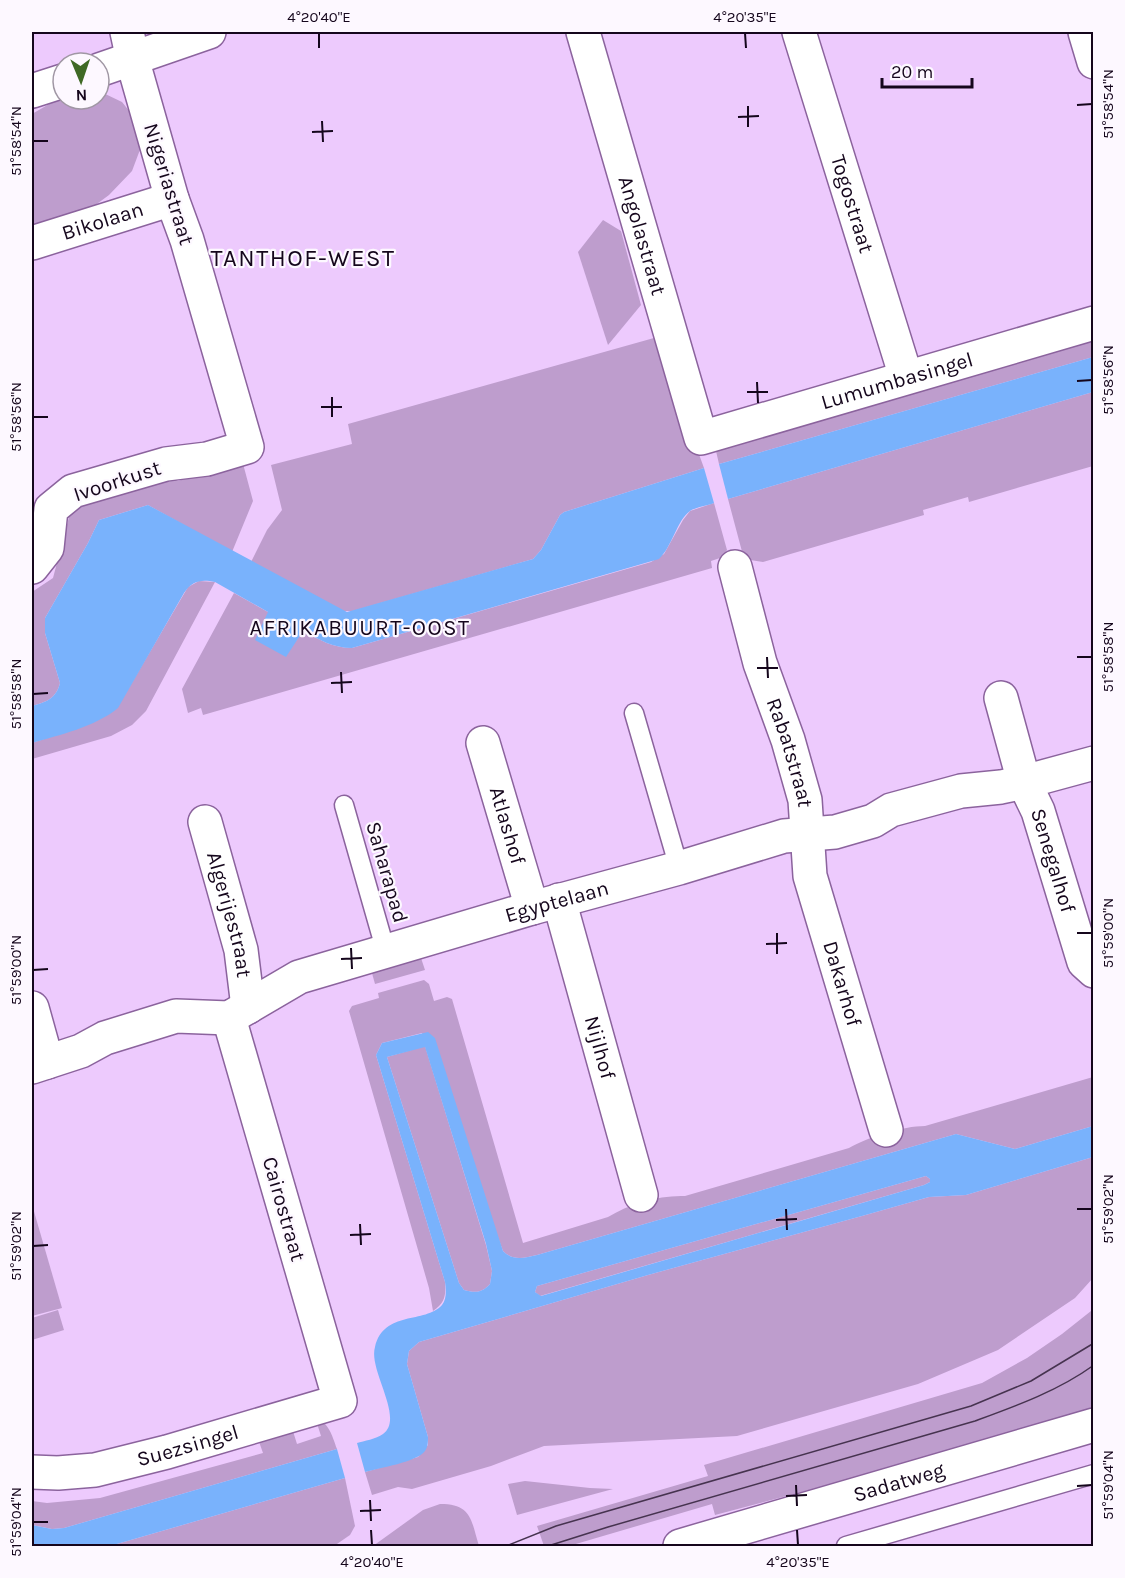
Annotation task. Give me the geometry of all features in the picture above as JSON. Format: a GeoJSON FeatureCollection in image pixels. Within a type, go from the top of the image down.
{"type":"FeatureCollection","features":[{"type":"Feature","properties":{"kind":"street"},"geometry":{"type":"LineString","coordinates":[[111,60],[130,45],[209,32]]}},
{"type":"Feature","properties":{"kind":"street","name":"Angolastraat"},"geometry":{"type":"LineString","coordinates":[[583,32],[701,438]]}},
{"type":"Feature","properties":{"kind":"street","name":"Togostraat"},"geometry":{"type":"LineString","coordinates":[[800,32],[906,377]]}},
{"type":"Feature","properties":{"kind":"street"},"geometry":{"type":"LineString","coordinates":[[1085,32],[1094,62]]}},
{"type":"Feature","properties":{"kind":"street","name":"Nigeriastraat"},"geometry":{"type":"LineString","coordinates":[[130,45],[172,199],[187,240],[248,447]]}},
{"type":"Feature","properties":{"kind":"street"},"geometry":{"type":"LineString","coordinates":[[32,92],[51,85]]}},
{"type":"Feature","properties":{"kind":"street","name":"Bikolaan"},"geometry":{"type":"LineString","coordinates":[[32,243],[172,199]]}},
{"type":"Feature","properties":{"kind":"street","name":"Lumumbasingel"},"geometry":{"type":"LineString","coordinates":[[701,438],[1094,323]]}},
{"type":"Feature","properties":{"kind":"street","name":"Ivoorkust"},"geometry":{"type":"LineString","coordinates":[[32,567],[47,548],[51,509],[73,492],[166,464],[207,459],[248,447]]}},
{"type":"Feature","properties":{"kind":"street","name":"Rabatstraat"},"geometry":{"type":"LineString","coordinates":[[735,567],[760,663],[788,740],[805,800],[808,834]]}},
{"type":"Feature","properties":{"kind":"street","name":"Senegalhof"},"geometry":{"type":"LineString","coordinates":[[1001,698],[1024,782],[1038,811],[1084,962],[1094,971]]}},
{"type":"Feature","properties":{"kind":"street","name":"Atlashof"},"geometry":{"type":"LineString","coordinates":[[483,743],[546,904]]}},
{"type":"Feature","properties":{"kind":"street","name":"Egyptelaan"},"geometry":{"type":"LineString","coordinates":[[238,1012],[299,977],[546,904],[784,837],[835,832],[873,821],[891,810],[961,790],[1002,787],[1094,763]]}},
{"type":"Feature","properties":{"kind":"street","name":"Algerijestraat"},"geometry":{"type":"LineString","coordinates":[[205,822],[241,950],[238,1012]]}},
{"type":"Feature","properties":{"kind":"street","name":"Dakarhof"},"geometry":{"type":"LineString","coordinates":[[808,834],[810,876],[886,1130]]}},
{"type":"Feature","properties":{"kind":"street","name":"Nijlhof"},"geometry":{"type":"LineString","coordinates":[[546,904],[641,1195]]}},
{"type":"Feature","properties":{"kind":"street"},"geometry":{"type":"LineString","coordinates":[[32,1008],[39,1064],[81,1051],[105,1038],[176,1016],[238,1012]]}},
{"type":"Feature","properties":{"kind":"street","name":"Cairostraat"},"geometry":{"type":"LineString","coordinates":[[238,1012],[340,1401]]}},
{"type":"Feature","properties":{"kind":"street","name":"Suezsingel"},"geometry":{"type":"LineString","coordinates":[[32,1472],[95,1470],[167,1452],[340,1401]]}},
{"type":"Feature","properties":{"kind":"street","name":"Sadatweg"},"geometry":{"type":"LineString","coordinates":[[693,1544],[1094,1425]]}},
{"type":"Feature","properties":{"kind":"lane"},"geometry":{"type":"LineString","coordinates":[[634,713],[679,868]]}},
{"type":"Feature","properties":{"kind":"lane","name":"Saharapad"},"geometry":{"type":"LineString","coordinates":[[344,805],[386,952]]}},
{"type":"Feature","properties":{"kind":"lane"},"geometry":{"type":"LineString","coordinates":[[846,1546],[1094,1474]]}},
{"type":"Feature","properties":{"kind":"shaded area"},"geometry":{"type":"Polygon","coordinates":[[[111,97],[122,102],[134,117],[141,147],[132,171],[109,195],[90,209],[32,225],[32,114],[51,103],[51,111],[111,111],[111,97]]]}},
{"type":"Feature","properties":{"kind":"shaded area"},"geometry":{"type":"Polygon","coordinates":[[[603,220],[621,231],[641,305],[608,345],[578,252],[603,220]]]}},
{"type":"Feature","properties":{"kind":"shaded area"},"geometry":{"type":"Polygon","coordinates":[[[661,336],[685,416],[704,468],[564,512],[533,559],[353,611],[342,611],[251,562],[267,530],[282,510],[271,465],[352,444],[348,424],[661,336]]]}},
{"type":"Feature","properties":{"kind":"shaded area"},"geometry":{"type":"Polygon","coordinates":[[[1093,338],[1093,357],[719,464],[716,451],[1093,338]]]}},
{"type":"Feature","properties":{"kind":"shaded area"},"geometry":{"type":"Polygon","coordinates":[[[1093,392],[1093,466],[969,502],[968,497],[923,510],[924,515],[763,562],[744,559],[728,499],[1093,392]]]}},
{"type":"Feature","properties":{"kind":"shaded area"},"geometry":{"type":"Polygon","coordinates":[[[242,460],[253,501],[232,552],[148,505],[99,520],[45,618],[45,633],[60,683],[56,693],[50,699],[32,706],[32,592],[53,578],[73,502],[161,474],[178,481],[242,460]]]}},
{"type":"Feature","properties":{"kind":"shaded area"},"geometry":{"type":"Polygon","coordinates":[[[714,503],[727,550],[723,557],[711,561],[712,568],[203,715],[201,708],[188,713],[182,689],[234,593],[268,612],[285,656],[303,631],[333,645],[352,648],[651,562],[664,554],[690,511],[714,503]]]}},
{"type":"Feature","properties":{"kind":"shaded area"},"geometry":{"type":"Polygon","coordinates":[[[199,581],[215,582],[146,711],[132,725],[111,736],[32,759],[32,743],[83,726],[117,708],[188,587],[199,581]]]}},
{"type":"Feature","properties":{"kind":"shaded area"},"geometry":{"type":"Polygon","coordinates":[[[419,952],[425,970],[375,984],[370,966],[419,952]]]}},
{"type":"Feature","properties":{"kind":"shaded area"},"geometry":{"type":"Polygon","coordinates":[[[424,980],[429,984],[434,1001],[447,997],[452,999],[523,1243],[608,1217],[645,1201],[685,1196],[849,1148],[886,1133],[925,1126],[1093,1077],[1093,1126],[1015,1149],[956,1134],[523,1258],[503,1251],[422,1033],[382,1043],[376,1055],[445,1282],[444,1299],[433,1311],[429,1288],[349,1011],[352,1006],[379,998],[378,993],[424,980]]]}},
{"type":"Feature","properties":{"kind":"shaded area"},"geometry":{"type":"Polygon","coordinates":[[[425,1046],[492,1271],[490,1284],[478,1292],[464,1290],[459,1283],[387,1057],[425,1046]]]}},
{"type":"Feature","properties":{"kind":"shaded area"},"geometry":{"type":"Polygon","coordinates":[[[1093,1157],[1093,1278],[1075,1298],[998,1350],[918,1384],[737,1436],[544,1446],[491,1466],[412,1489],[398,1487],[372,1495],[365,1472],[418,1457],[428,1445],[428,1437],[407,1364],[409,1351],[419,1342],[648,1275],[929,1197],[966,1195],[1093,1157]]]}},
{"type":"Feature","properties":{"kind":"shaded area"},"geometry":{"type":"Polygon","coordinates":[[[926,1176],[930,1182],[924,1185],[540,1296],[535,1292],[537,1286],[926,1176]]]}},
{"type":"Feature","properties":{"kind":"shaded area"},"geometry":{"type":"Polygon","coordinates":[[[32,1208],[62,1308],[32,1316],[32,1208]]]}},
{"type":"Feature","properties":{"kind":"shaded area"},"geometry":{"type":"Polygon","coordinates":[[[58,1310],[64,1330],[32,1340],[32,1318],[58,1310]]]}},
{"type":"Feature","properties":{"kind":"shaded area"},"geometry":{"type":"Polygon","coordinates":[[[1091,1311],[1093,1312],[1093,1410],[929,1458],[715,1515],[712,1504],[569,1546],[544,1546],[537,1526],[708,1476],[704,1465],[982,1383],[1027,1358],[1091,1311]]]}},
{"type":"Feature","properties":{"kind":"shaded area"},"geometry":{"type":"Polygon","coordinates":[[[315,1417],[327,1426],[337,1449],[64,1528],[52,1529],[32,1525],[32,1501],[47,1503],[100,1498],[263,1453],[257,1436],[291,1425],[297,1444],[321,1436],[315,1417]]]}},
{"type":"Feature","properties":{"kind":"shaded area"},"geometry":{"type":"Polygon","coordinates":[[[345,1478],[355,1526],[350,1535],[334,1546],[110,1546],[345,1478]]]}},
{"type":"Feature","properties":{"kind":"shaded area"},"geometry":{"type":"Polygon","coordinates":[[[525,1481],[613,1489],[517,1515],[508,1484],[525,1481]]]}},
{"type":"Feature","properties":{"kind":"shaded area"},"geometry":{"type":"Polygon","coordinates":[[[440,1504],[464,1510],[472,1521],[479,1546],[373,1546],[423,1510],[440,1504]]]}},
{"type":"Feature","properties":{"kind":"water"},"geometry":{"type":"Polygon","coordinates":[[[1093,357],[1093,392],[728,499],[719,464],[1093,357]]]}},
{"type":"Feature","properties":{"kind":"water"},"geometry":{"type":"Polygon","coordinates":[[[704,468],[714,503],[692,510],[685,515],[668,548],[659,559],[352,648],[333,645],[303,631],[286,657],[255,640],[268,612],[215,582],[197,582],[184,593],[118,708],[88,725],[32,743],[32,706],[50,699],[56,693],[60,683],[45,633],[45,618],[99,520],[148,505],[347,612],[533,559],[564,512],[704,468]]]}},
{"type":"Feature","properties":{"kind":"water"},"geometry":{"type":"Polygon","coordinates":[[[428,1032],[435,1038],[503,1251],[515,1257],[537,1255],[956,1134],[1015,1149],[1093,1126],[1093,1157],[966,1195],[929,1197],[648,1275],[419,1342],[409,1351],[407,1364],[428,1437],[427,1448],[421,1455],[414,1458],[365,1472],[357,1443],[374,1439],[389,1427],[388,1406],[374,1357],[380,1335],[396,1322],[435,1311],[444,1303],[446,1294],[445,1282],[376,1055],[382,1043],[428,1032]],[[425,1047],[387,1057],[459,1283],[464,1290],[478,1292],[490,1284],[492,1271],[486,1244],[425,1047]],[[926,1176],[537,1286],[535,1292],[541,1296],[924,1185],[930,1182],[926,1176]]]}},
{"type":"Feature","properties":{"kind":"water"},"geometry":{"type":"Polygon","coordinates":[[[337,1449],[345,1478],[110,1546],[32,1546],[32,1525],[52,1529],[64,1528],[337,1449]]]}},
{"type":"Feature","properties":{"kind":"tram line"},"geometry":{"type":"LineString","coordinates":[[506,1546],[556,1526],[971,1406],[1031,1381],[1094,1343]]}},
{"type":"Feature","properties":{"kind":"tram line"},"geometry":{"type":"LineString","coordinates":[[548,1546],[975,1421],[1051,1390],[1094,1365]]}},
{"type":"Feature","properties":{"kind":"district","name":"TANTHOF-WEST"},"geometry":{"type":"Point","coordinates":[303,258]}},
{"type":"Feature","properties":{"kind":"district","name":"AFRIKABUURT-OOST"},"geometry":{"type":"Point","coordinates":[360,628]}}]}
